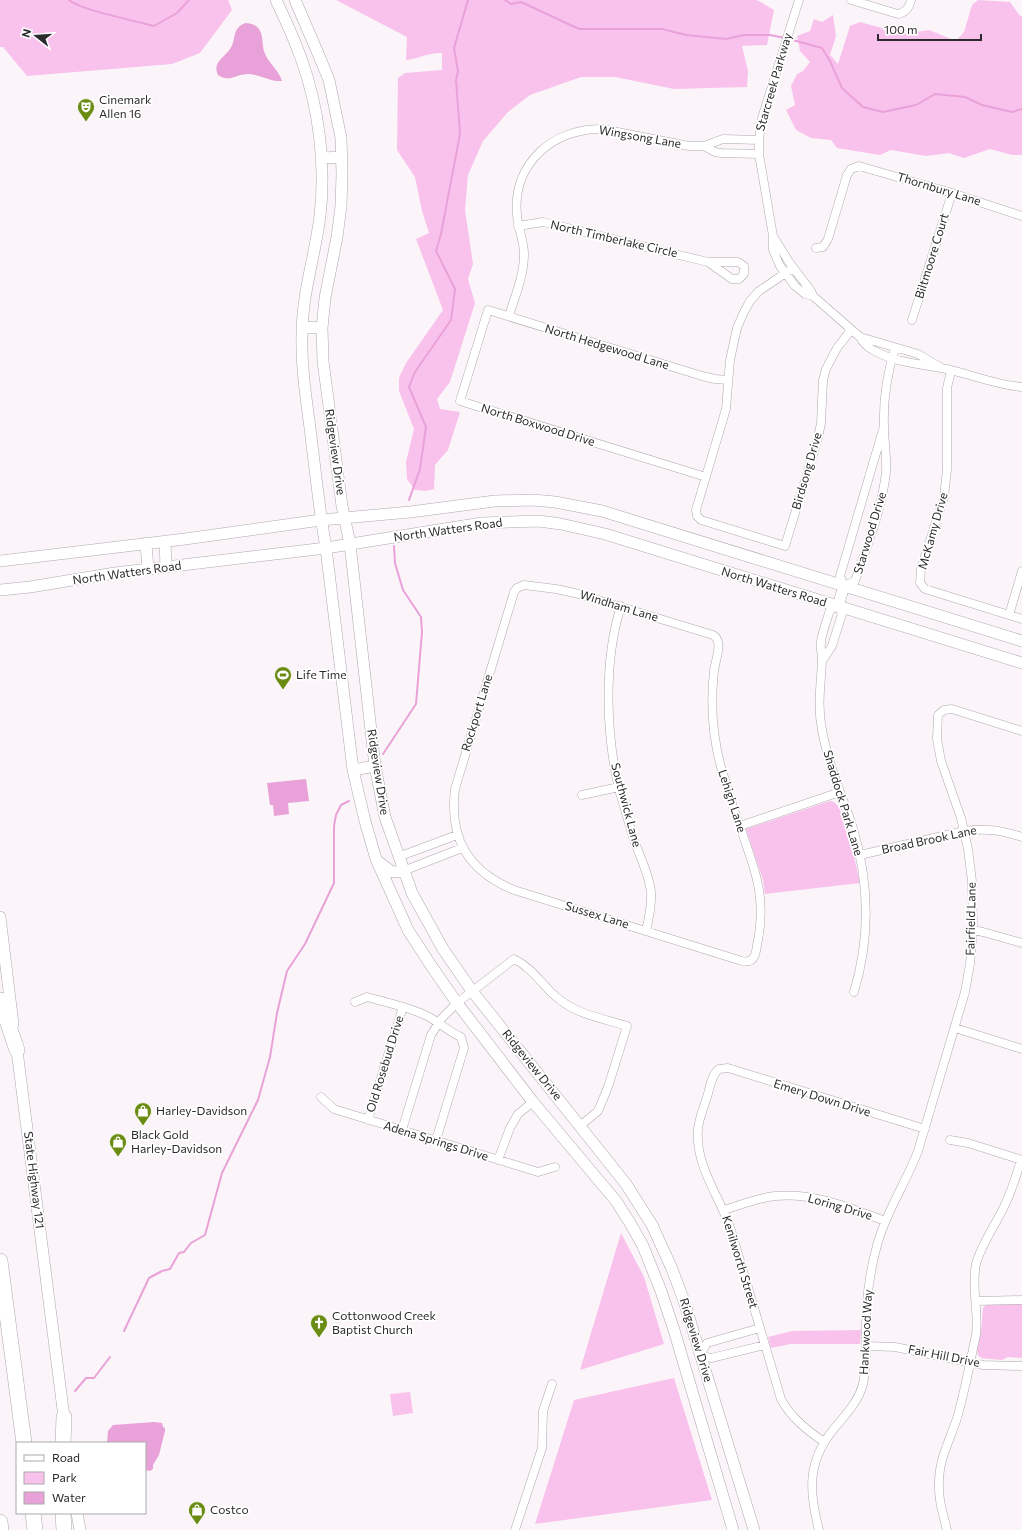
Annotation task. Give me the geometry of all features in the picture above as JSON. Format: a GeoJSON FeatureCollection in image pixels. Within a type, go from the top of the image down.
{"type":"FeatureCollection","features":[{"type":"Feature","properties":{"kind":"highway"},"geometry":{"type":"LineString","coordinates":[[0,1000],[17,1050]]}},
{"type":"Feature","properties":{"kind":"highway"},"geometry":{"type":"LineString","coordinates":[[0,1261],[24,1442]]}},
{"type":"Feature","properties":{"kind":"highway"},"geometry":{"type":"LineString","coordinates":[[63,1442],[64,1417]]}},
{"type":"Feature","properties":{"kind":"highway"},"geometry":{"type":"LineString","coordinates":[[33,1514],[35,1530]]}},
{"type":"Feature","properties":{"kind":"highway"},"geometry":{"type":"LineString","coordinates":[[63,1514],[64,1530]]}},
{"type":"Feature","properties":{"kind":"highway"},"geometry":{"type":"LineString","coordinates":[[0,1522],[1,1530]]}},
{"type":"Feature","properties":{"kind":"main road","name":"Ridgeview Drive"},"geometry":{"type":"LineString","coordinates":[[276,0],[299,53],[306,74],[316,116],[322,158],[320,217],[305,299],[302,327],[303,369],[353,770],[376,859],[408,930],[432,967],[457,1003],[533,1102],[616,1201],[643,1246],[661,1291],[683,1359],[733,1530]]}},
{"type":"Feature","properties":{"kind":"main road","name":"Ridgeview Drive"},"geometry":{"type":"LineString","coordinates":[[295,0],[329,80],[338,121],[342,157],[341,206],[337,237],[326,292],[322,328],[324,380],[334,439],[344,518],[350,544],[375,766],[385,817],[412,893],[443,949],[472,991],[626,1184],[652,1225],[672,1269],[693,1326],[700,1355],[754,1530]]}},
{"type":"Feature","properties":{"kind":"main road"},"geometry":{"type":"LineString","coordinates":[[322,158],[342,157]]}},
{"type":"Feature","properties":{"kind":"main road"},"geometry":{"type":"LineString","coordinates":[[302,327],[322,328]]}},
{"type":"Feature","properties":{"kind":"main road","name":"North Watters Road"},"geometry":{"type":"LineString","coordinates":[[0,561],[146,544],[321,520],[495,501],[533,500],[555,502],[602,512],[1022,641]]}},
{"type":"Feature","properties":{"kind":"main road","name":"North Watters Road"},"geometry":{"type":"LineString","coordinates":[[0,590],[30,587],[148,569],[326,548],[482,523],[539,521],[561,524],[605,534],[1022,663]]}},
{"type":"Feature","properties":{"kind":"main road"},"geometry":{"type":"LineString","coordinates":[[165,541],[166,567]]}},
{"type":"Feature","properties":{"kind":"main road"},"geometry":{"type":"LineString","coordinates":[[146,544],[148,569]]}},
{"type":"Feature","properties":{"kind":"main road"},"geometry":{"type":"LineString","coordinates":[[838,606],[844,586]]}},
{"type":"Feature","properties":{"kind":"main road"},"geometry":{"type":"LineString","coordinates":[[353,770],[375,766]]}},
{"type":"Feature","properties":{"kind":"main road"},"geometry":{"type":"LineString","coordinates":[[376,859],[392,872],[403,871]]}},
{"type":"Feature","properties":{"kind":"main road","name":"State Highway 121"},"geometry":{"type":"LineString","coordinates":[[0,917],[68,1442]]}},
{"type":"Feature","properties":{"kind":"main road"},"geometry":{"type":"LineString","coordinates":[[683,1359],[700,1355]]}},
{"type":"Feature","properties":{"kind":"main road"},"geometry":{"type":"LineString","coordinates":[[77,1514],[80,1530]]}},
{"type":"Feature","properties":{"kind":"street","name":"Starcreek Parkway"},"geometry":{"type":"LineString","coordinates":[[799,0],[774,75],[762,118],[759,140],[759,154],[773,236],[773,250],[780,266],[800,291],[813,296],[860,338],[871,350],[914,364],[942,368],[998,384],[1022,387]]}},
{"type":"Feature","properties":{"kind":"street"},"geometry":{"type":"LineString","coordinates":[[850,0],[898,14],[904,12],[909,7],[911,0]]}},
{"type":"Feature","properties":{"kind":"street","name":"Wingsong Lane"},"geometry":{"type":"LineString","coordinates":[[509,316],[523,267],[524,253],[518,226],[517,201],[523,176],[536,156],[558,138],[582,130],[602,129],[675,144],[704,146],[723,140],[759,140]]}},
{"type":"Feature","properties":{"kind":"street","name":"Wingsong Lane"},"geometry":{"type":"LineString","coordinates":[[704,146],[721,154],[759,154]]}},
{"type":"Feature","properties":{"kind":"street","name":"Thornbury Lane"},"geometry":{"type":"LineString","coordinates":[[816,248],[824,247],[828,239],[848,172],[855,167],[863,166],[1022,216]]}},
{"type":"Feature","properties":{"kind":"street","name":"Biltmoore Court"},"geometry":{"type":"LineString","coordinates":[[912,320],[952,193]]}},
{"type":"Feature","properties":{"kind":"street","name":"North Timberlake Circle"},"geometry":{"type":"LineString","coordinates":[[518,226],[543,222],[708,262]]}},
{"type":"Feature","properties":{"kind":"street","name":"Starcreek Parkway"},"geometry":{"type":"LineString","coordinates":[[773,236],[813,296]]}},
{"type":"Feature","properties":{"kind":"street"},"geometry":{"type":"LineString","coordinates":[[706,477],[726,409],[733,342],[737,328],[750,302],[759,291],[793,268]]}},
{"type":"Feature","properties":{"kind":"street","name":"North Hedgewood Lane"},"geometry":{"type":"LineString","coordinates":[[488,310],[702,376],[728,380]]}},
{"type":"Feature","properties":{"kind":"street","name":"North Boxwood Drive"},"geometry":{"type":"LineString","coordinates":[[488,310],[460,401],[706,477]]}},
{"type":"Feature","properties":{"kind":"street","name":"Birdsong Drive"},"geometry":{"type":"LineString","coordinates":[[706,477],[696,510],[696,514],[701,520],[784,546],[818,438],[821,423],[823,380],[826,369],[837,348],[851,330]]}},
{"type":"Feature","properties":{"kind":"street","name":"Starcreek Parkway"},"geometry":{"type":"LineString","coordinates":[[860,338],[918,354],[942,368]]}},
{"type":"Feature","properties":{"kind":"street","name":"Starwood Drive"},"geometry":{"type":"LineString","coordinates":[[884,426],[840,576],[844,586],[855,581],[876,519],[883,489],[886,455],[884,391],[895,348]]}},
{"type":"Feature","properties":{"kind":"street","name":"McKamy Drive"},"geometry":{"type":"LineString","coordinates":[[951,371],[947,388],[947,470],[944,497],[921,569],[920,583],[925,589],[1022,619]]}},
{"type":"Feature","properties":{"kind":"street"},"geometry":{"type":"LineString","coordinates":[[1009,615],[1022,571]]}},
{"type":"Feature","properties":{"kind":"street","name":"Windham Lane"},"geometry":{"type":"LineString","coordinates":[[517,588],[524,585],[556,589],[621,606],[712,635],[717,639]]}},
{"type":"Feature","properties":{"kind":"street","name":"Rockport Lane"},"geometry":{"type":"LineString","coordinates":[[460,842],[453,811],[455,789],[514,592],[517,588]]}},
{"type":"Feature","properties":{"kind":"street","name":"Southwick Lane"},"geometry":{"type":"LineString","coordinates":[[621,606],[616,627],[609,688],[611,734],[613,759],[619,787],[634,839],[649,881],[651,905],[646,931]]}},
{"type":"Feature","properties":{"kind":"street","name":"Shaddock Park Lane"},"geometry":{"type":"LineString","coordinates":[[822,661],[832,646],[842,614],[838,606],[830,610],[821,642],[822,661],[819,694],[820,718],[825,746],[851,824],[860,855],[864,878],[867,920],[862,963],[854,992]]}},
{"type":"Feature","properties":{"kind":"street","name":"Lehigh Lane"},"geometry":{"type":"LineString","coordinates":[[717,639],[718,645],[713,681],[713,723],[719,760],[756,877],[761,904],[761,921],[756,954],[751,961]]}},
{"type":"Feature","properties":{"kind":"street","name":"Fairfield Lane"},"geometry":{"type":"LineString","coordinates":[[925,1130],[968,979],[973,930],[972,881],[964,831],[939,751],[937,739],[938,716],[944,710],[952,708],[1022,731]]}},
{"type":"Feature","properties":{"kind":"street"},"geometry":{"type":"LineString","coordinates":[[582,795],[619,787]]}},
{"type":"Feature","properties":{"kind":"street"},"geometry":{"type":"LineString","coordinates":[[740,826],[840,792]]}},
{"type":"Feature","properties":{"kind":"street","name":"Broad Brook Lane"},"geometry":{"type":"LineString","coordinates":[[860,855],[964,831],[980,829],[995,829],[1022,837]]}},
{"type":"Feature","properties":{"kind":"street"},"geometry":{"type":"LineString","coordinates":[[398,857],[460,842]]}},
{"type":"Feature","properties":{"kind":"street"},"geometry":{"type":"LineString","coordinates":[[403,871],[460,842]]}},
{"type":"Feature","properties":{"kind":"street","name":"Sussex Lane"},"geometry":{"type":"LineString","coordinates":[[460,842],[471,860],[481,871],[514,890],[745,962],[751,961]]}},
{"type":"Feature","properties":{"kind":"street"},"geometry":{"type":"LineString","coordinates":[[973,930],[1022,943]]}},
{"type":"Feature","properties":{"kind":"street"},"geometry":{"type":"LineString","coordinates":[[402,1130],[431,1035],[438,1023],[457,1003],[514,959],[523,964],[561,1001],[581,1012],[627,1026],[608,1087],[598,1111],[580,1126]]}},
{"type":"Feature","properties":{"kind":"street"},"geometry":{"type":"LineString","coordinates":[[355,1002],[367,997],[403,1007],[429,1017],[450,1033],[460,1037],[464,1048],[436,1140]]}},
{"type":"Feature","properties":{"kind":"street","name":"Old Rosebud Drive"},"geometry":{"type":"LineString","coordinates":[[368,1120],[403,1007]]}},
{"type":"Feature","properties":{"kind":"street"},"geometry":{"type":"LineString","coordinates":[[955,1028],[1022,1049]]}},
{"type":"Feature","properties":{"kind":"street","name":"Emery Down Drive"},"geometry":{"type":"LineString","coordinates":[[719,1070],[728,1068],[925,1130]]}},
{"type":"Feature","properties":{"kind":"street","name":"Kenilworth Street"},"geometry":{"type":"LineString","coordinates":[[719,1070],[714,1076],[699,1122],[698,1141],[704,1170],[724,1210],[778,1389],[787,1409],[802,1426],[824,1442]]}},
{"type":"Feature","properties":{"kind":"street","name":"Adena Springs Drive"},"geometry":{"type":"LineString","coordinates":[[321,1098],[334,1109],[538,1172],[555,1167]]}},
{"type":"Feature","properties":{"kind":"street"},"geometry":{"type":"LineString","coordinates":[[498,1160],[510,1128],[518,1114],[533,1102]]}},
{"type":"Feature","properties":{"kind":"street","name":"Hankwood Way"},"geometry":{"type":"LineString","coordinates":[[819,1530],[812,1501],[811,1489],[815,1464],[824,1442],[851,1409],[860,1393],[865,1375],[866,1305],[875,1254],[885,1221],[913,1164],[925,1130]]}},
{"type":"Feature","properties":{"kind":"street"},"geometry":{"type":"LineString","coordinates":[[947,1530],[939,1497],[939,1471],[944,1451],[953,1429],[961,1401],[977,1324],[974,1276],[980,1253],[1009,1197],[1022,1160],[968,1143],[950,1140]]}},
{"type":"Feature","properties":{"kind":"street","name":"Loring Drive"},"geometry":{"type":"LineString","coordinates":[[724,1210],[763,1198],[802,1196],[829,1202],[885,1221]]}},
{"type":"Feature","properties":{"kind":"street"},"geometry":{"type":"LineString","coordinates":[[976,1301],[1022,1300]]}},
{"type":"Feature","properties":{"kind":"street"},"geometry":{"type":"LineString","coordinates":[[760,1328],[707,1343],[700,1355],[711,1358],[765,1345]]}},
{"type":"Feature","properties":{"kind":"street","name":"Fair Hill Drive"},"geometry":{"type":"LineString","coordinates":[[866,1346],[901,1348],[983,1365],[1022,1366]]}},
{"type":"Feature","properties":{"kind":"street"},"geometry":{"type":"LineString","coordinates":[[515,1530],[542,1448],[543,1411],[552,1384]]}},
{"type":"Feature","properties":{"kind":"green space"},"geometry":{"type":"Polygon","coordinates":[[[0,0],[228,0],[232,10],[200,53],[172,64],[27,76],[3,47],[0,47],[0,0]]]}},
{"type":"Feature","properties":{"kind":"green space"},"geometry":{"type":"Polygon","coordinates":[[[336,0],[757,0],[774,10],[767,45],[742,46],[748,71],[747,87],[674,89],[615,77],[581,77],[530,95],[508,112],[483,141],[468,175],[465,210],[473,264],[468,279],[475,303],[450,382],[437,399],[440,409],[460,412],[448,450],[435,465],[434,489],[426,491],[415,490],[407,479],[406,462],[414,429],[399,391],[399,378],[406,363],[443,310],[416,239],[429,233],[422,211],[415,177],[397,150],[398,78],[405,73],[442,70],[442,53],[406,60],[407,37],[336,0]]]}},
{"type":"Feature","properties":{"kind":"green space"},"geometry":{"type":"Polygon","coordinates":[[[978,0],[1010,2],[1020,16],[1022,16],[1022,155],[1012,155],[990,149],[964,158],[949,153],[926,156],[891,150],[880,155],[837,148],[831,140],[811,138],[796,130],[786,110],[795,105],[791,86],[797,74],[803,71],[810,62],[800,51],[797,36],[810,31],[814,19],[822,22],[833,15],[836,36],[830,55],[838,64],[850,26],[860,22],[904,34],[929,30],[956,41],[964,32],[972,5],[978,0]]]}},
{"type":"Feature","properties":{"kind":"green space"},"geometry":{"type":"Polygon","coordinates":[[[830,801],[834,802],[839,807],[851,843],[860,883],[765,894],[763,880],[746,829],[830,801]]]}},
{"type":"Feature","properties":{"kind":"green space"},"geometry":{"type":"Polygon","coordinates":[[[621,1233],[644,1277],[664,1344],[580,1370],[621,1233]]]}},
{"type":"Feature","properties":{"kind":"green space"},"geometry":{"type":"Polygon","coordinates":[[[1022,1304],[1022,1358],[1008,1357],[1002,1360],[981,1358],[978,1355],[977,1349],[981,1331],[983,1308],[986,1305],[1022,1304]]]}},
{"type":"Feature","properties":{"kind":"green space"},"geometry":{"type":"Polygon","coordinates":[[[861,1330],[860,1344],[791,1344],[771,1348],[768,1337],[792,1331],[861,1330]]]}},
{"type":"Feature","properties":{"kind":"green space"},"geometry":{"type":"Polygon","coordinates":[[[674,1378],[712,1500],[535,1524],[574,1400],[674,1378]]]}},
{"type":"Feature","properties":{"kind":"green space"},"geometry":{"type":"Polygon","coordinates":[[[410,1392],[413,1413],[393,1416],[390,1394],[410,1392]]]}},
{"type":"Feature","properties":{"kind":"water"},"geometry":{"type":"Polygon","coordinates":[[[245,23],[256,26],[261,32],[264,51],[282,81],[252,74],[244,74],[229,78],[218,75],[216,67],[218,63],[230,49],[238,28],[245,23]]]}},
{"type":"Feature","properties":{"kind":"water"},"geometry":{"type":"Polygon","coordinates":[[[306,779],[309,801],[288,803],[289,814],[274,816],[273,805],[270,805],[267,783],[306,779]]]}},
{"type":"Feature","properties":{"kind":"water"},"geometry":{"type":"Polygon","coordinates":[[[154,1422],[162,1423],[165,1431],[159,1455],[153,1465],[153,1469],[150,1471],[146,1470],[146,1442],[107,1442],[108,1431],[113,1425],[154,1422]]]}},
{"type":"Feature","properties":{"kind":"waterway"},"geometry":{"type":"LineString","coordinates":[[69,0],[85,8],[154,26],[177,13],[189,0]]}},
{"type":"Feature","properties":{"kind":"waterway"},"geometry":{"type":"LineString","coordinates":[[409,500],[420,469],[426,427],[409,387],[415,372],[451,320],[455,289],[436,251],[441,234],[460,134],[456,80],[458,71],[454,48],[468,0]]}},
{"type":"Feature","properties":{"kind":"waterway"},"geometry":{"type":"LineString","coordinates":[[505,0],[511,4],[521,2],[579,29],[662,29],[686,35],[726,39],[744,35],[770,35],[785,38]]}},
{"type":"Feature","properties":{"kind":"waterway"},"geometry":{"type":"LineString","coordinates":[[789,39],[822,48],[830,61],[842,88],[863,107],[883,112],[916,105],[935,94],[965,97],[982,105],[1012,112],[1022,109]]}},
{"type":"Feature","properties":{"kind":"waterway"},"geometry":{"type":"LineString","coordinates":[[383,754],[416,704],[422,632],[421,617],[403,590],[395,563],[394,546]]}},
{"type":"Feature","properties":{"kind":"waterway"},"geometry":{"type":"LineString","coordinates":[[124,1331],[149,1278],[162,1271],[170,1269],[179,1253],[184,1252],[191,1243],[205,1235],[222,1173],[258,1100],[270,1057],[277,1013],[287,971],[305,944],[334,883],[334,826],[336,815],[341,805],[349,801]]}},
{"type":"Feature","properties":{"kind":"waterway"},"geometry":{"type":"LineString","coordinates":[[75,1391],[86,1378],[94,1378],[110,1357]]}},
{"type":"Feature","properties":{"kind":"place","name":"Cinemark Allen 16"},"geometry":{"type":"Point","coordinates":[86,122]}},
{"type":"Feature","properties":{"kind":"place","name":"Life Time"},"geometry":{"type":"Point","coordinates":[283,690]}},
{"type":"Feature","properties":{"kind":"place","name":"Harley-Davidson"},"geometry":{"type":"Point","coordinates":[143,1126]}},
{"type":"Feature","properties":{"kind":"place","name":"Black Gold Harley-Davidson"},"geometry":{"type":"Point","coordinates":[118,1157]}},
{"type":"Feature","properties":{"kind":"place","name":"Cottonwood Creek Baptist Church"},"geometry":{"type":"Point","coordinates":[319,1338]}},
{"type":"Feature","properties":{"kind":"place","name":"Costco"},"geometry":{"type":"Point","coordinates":[197,1525]}}]}
